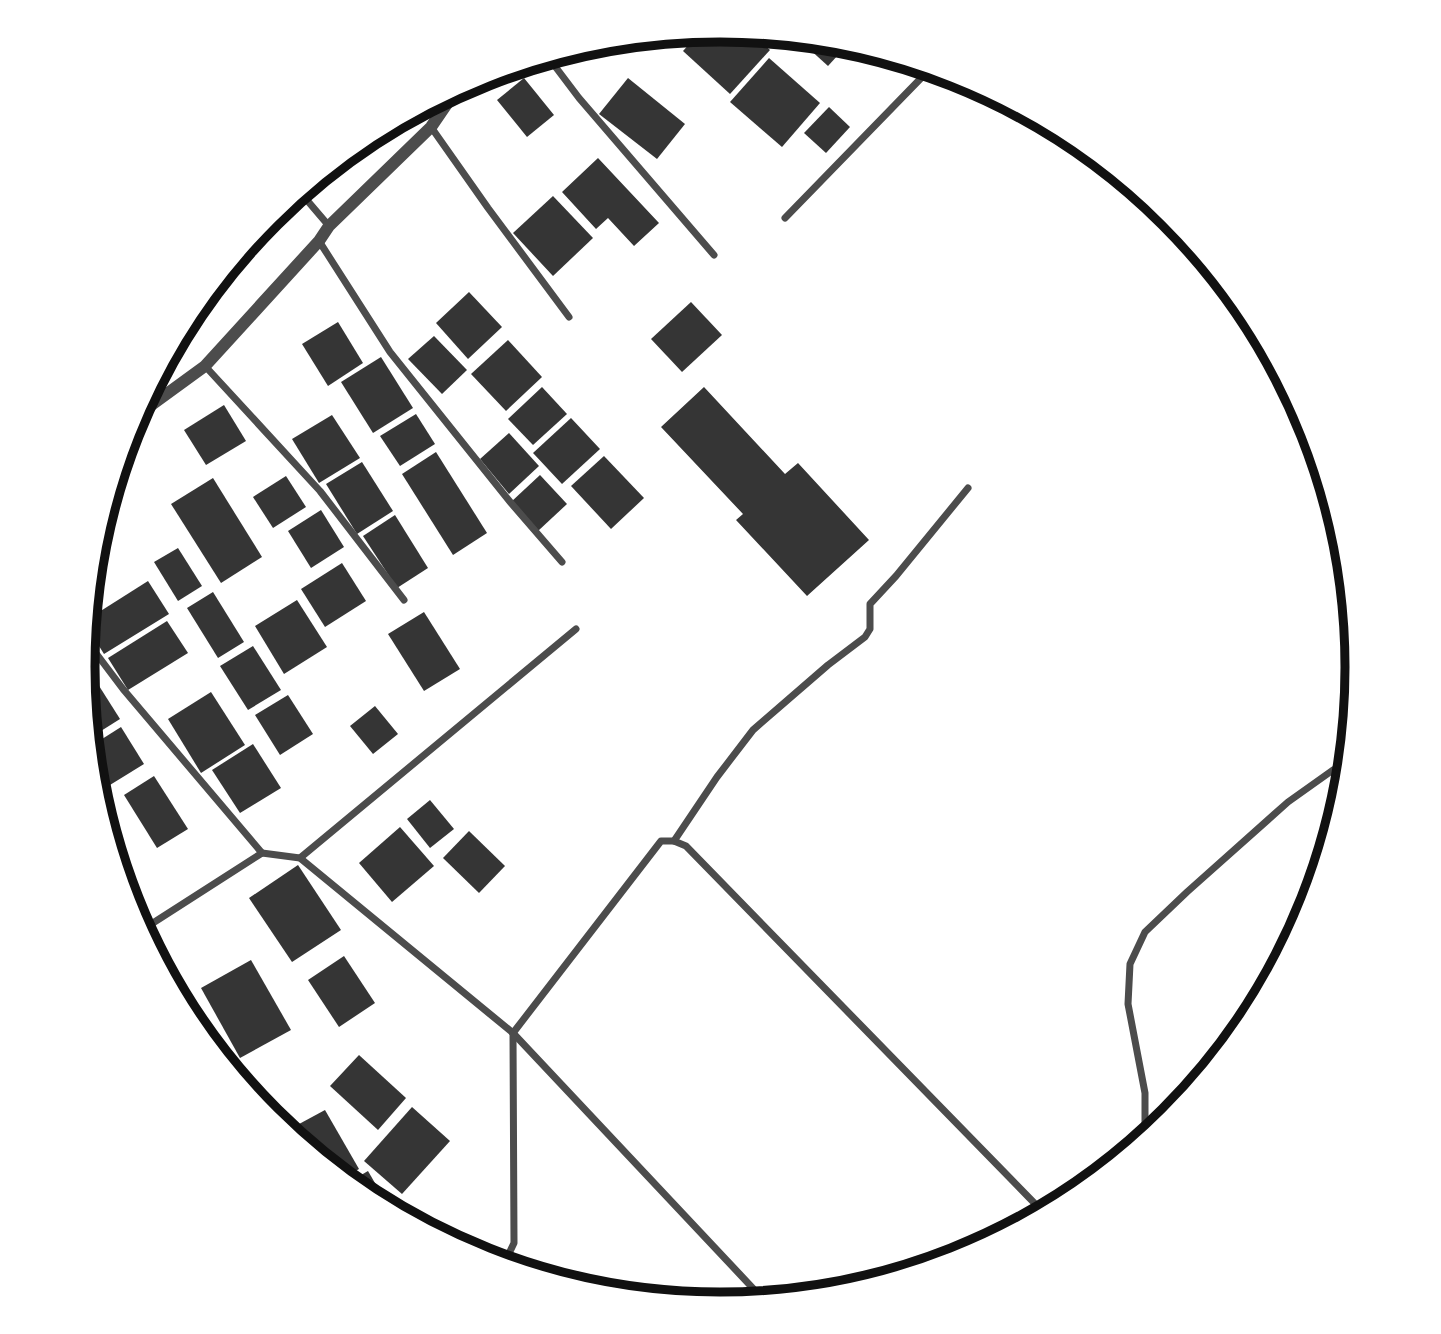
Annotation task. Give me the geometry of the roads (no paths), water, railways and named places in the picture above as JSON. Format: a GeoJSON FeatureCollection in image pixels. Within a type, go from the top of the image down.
{"type":"FeatureCollection","features":[{"type":"Feature","properties":{"kind":"street"},"geometry":{"type":"LineString","coordinates":[[554,65],[579,98],[714,255]]}},
{"type":"Feature","properties":{"kind":"street"},"geometry":{"type":"LineString","coordinates":[[785,218],[923,76]]}},
{"type":"Feature","properties":{"kind":"street"},"geometry":{"type":"LineString","coordinates":[[155,403],[205,366],[319,241],[329,226],[431,127],[446,105]]}},
{"type":"Feature","properties":{"kind":"street"},"geometry":{"type":"LineString","coordinates":[[431,127],[569,317]]}},
{"type":"Feature","properties":{"kind":"street"},"geometry":{"type":"LineString","coordinates":[[306,199],[329,226]]}},
{"type":"Feature","properties":{"kind":"street"},"geometry":{"type":"LineString","coordinates":[[319,241],[390,352],[510,503],[562,562]]}},
{"type":"Feature","properties":{"kind":"street"},"geometry":{"type":"LineString","coordinates":[[205,366],[320,491],[404,600]]}},
{"type":"Feature","properties":{"kind":"street"},"geometry":{"type":"LineString","coordinates":[[674,841],[753,730],[828,664],[865,637],[870,629],[870,604],[897,576],[968,488]]}},
{"type":"Feature","properties":{"kind":"street"},"geometry":{"type":"LineString","coordinates":[[300,858],[576,629]]}},
{"type":"Feature","properties":{"kind":"street"},"geometry":{"type":"LineString","coordinates":[[96,653],[123,689],[262,853]]}},
{"type":"Feature","properties":{"kind":"street"},"geometry":{"type":"LineString","coordinates":[[1145,1125],[1145,1093],[1128,1004],[1130,964],[1145,932],[1288,802],[1337,769]]}},
{"type":"Feature","properties":{"kind":"street"},"geometry":{"type":"LineString","coordinates":[[508,1255],[514,1243],[513,1033],[661,841],[674,841],[686,846],[1037,1206]]}},
{"type":"Feature","properties":{"kind":"street"},"geometry":{"type":"LineString","coordinates":[[151,924],[262,853],[300,858],[513,1033],[756,1291]]}}]}
